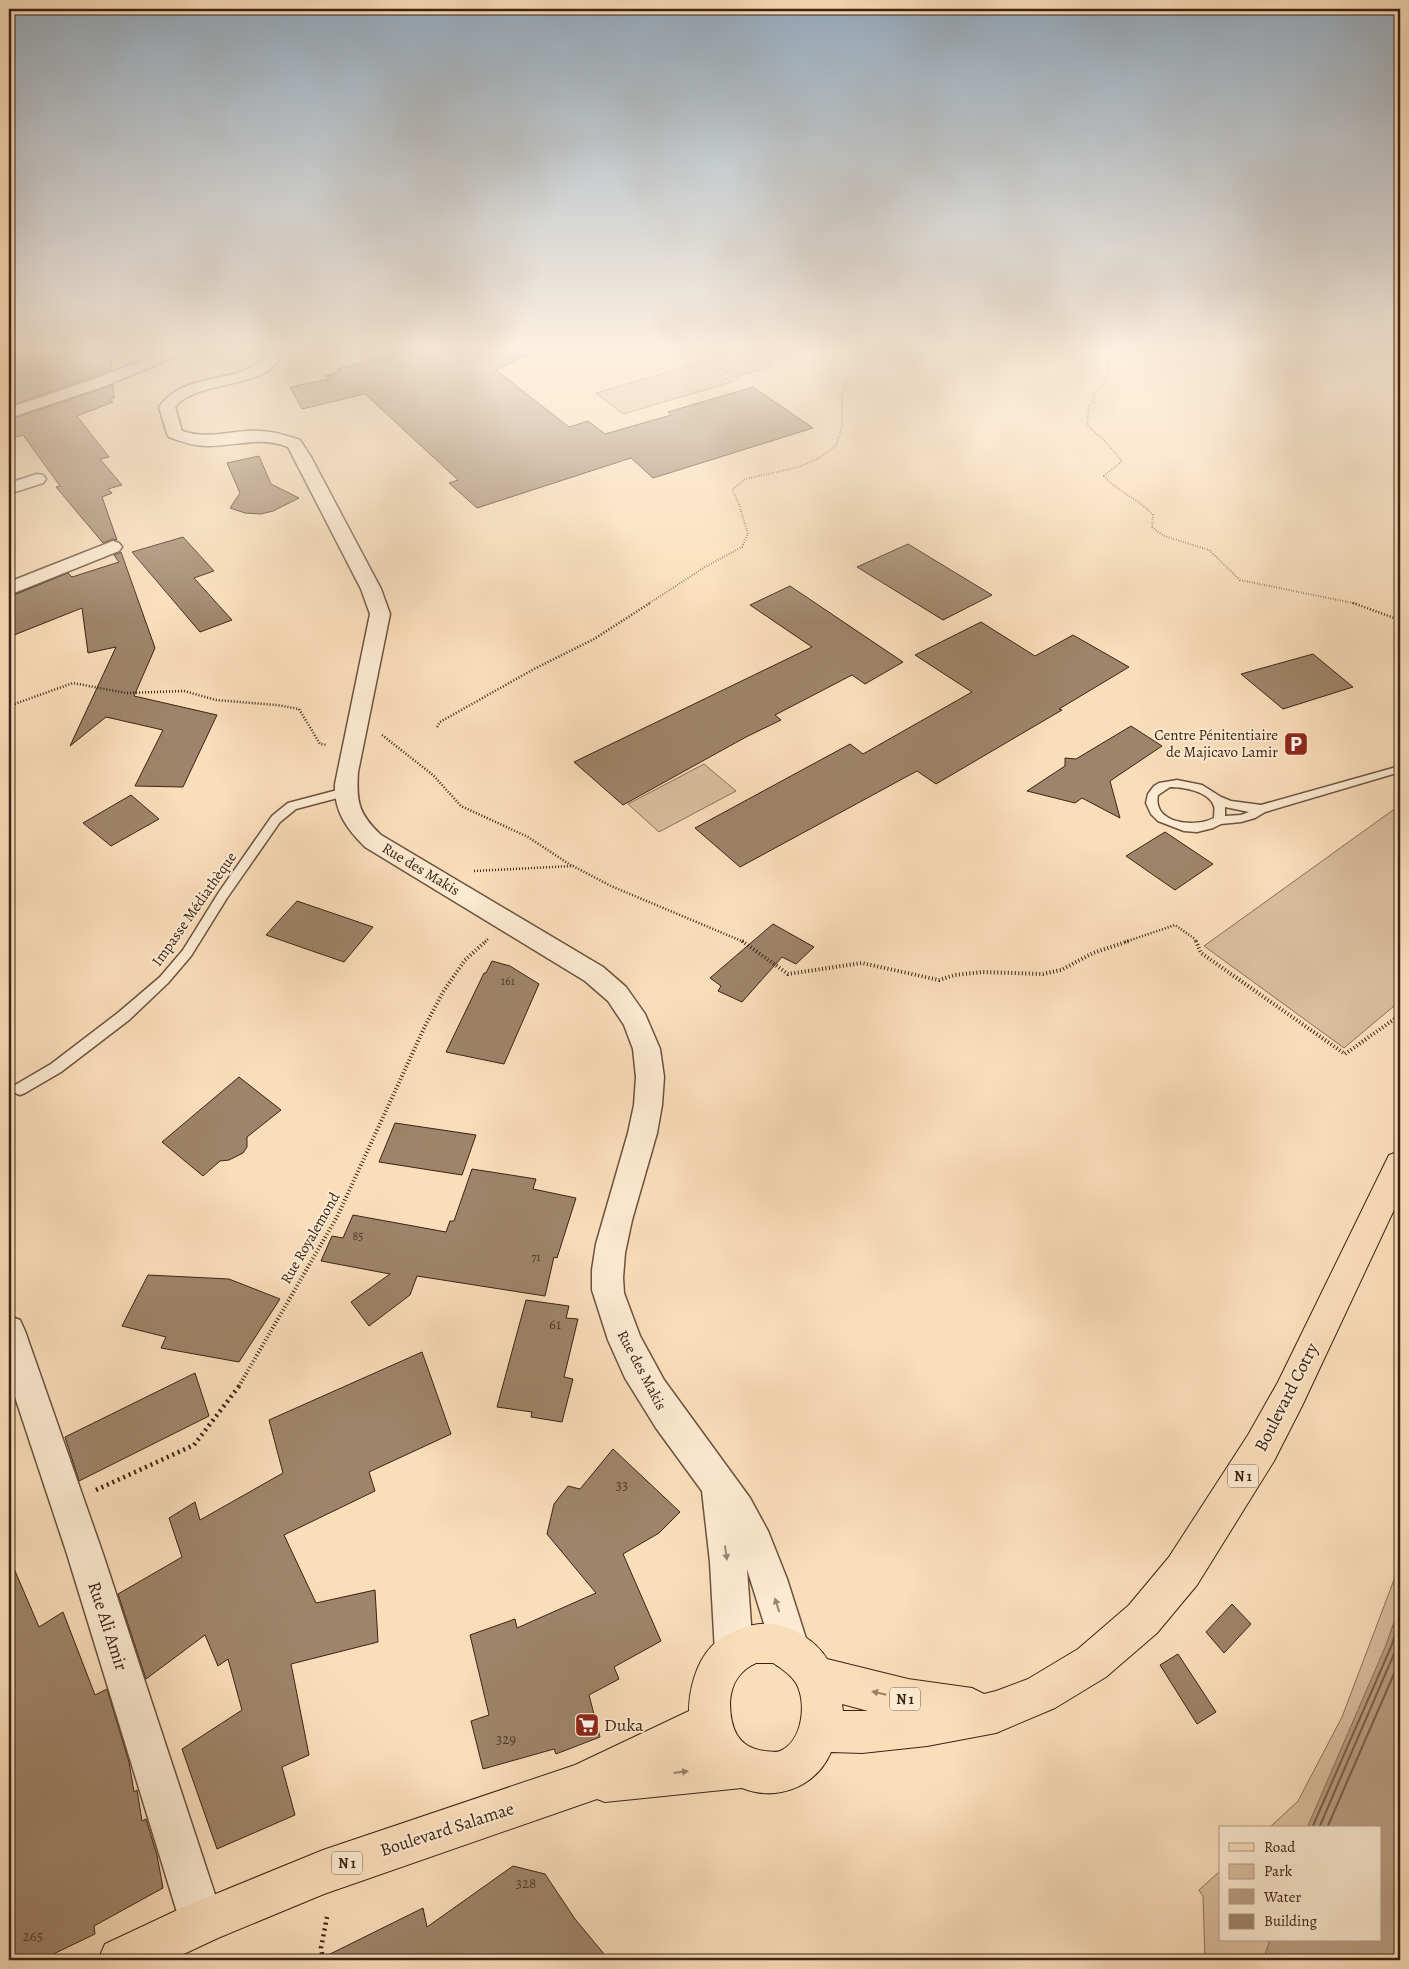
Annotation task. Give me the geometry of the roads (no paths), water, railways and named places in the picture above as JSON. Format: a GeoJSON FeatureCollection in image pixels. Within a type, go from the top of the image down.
{"type":"FeatureCollection","features":[{"type":"Feature","properties":{"kind":"main road","name":"Boulevard Cotry"},"geometry":{"type":"LineString","coordinates":[[996,1712],[1041,1694],[1092,1663],[1143,1619],[1183,1571],[1261,1448],[1290,1394],[1400,1164]]}},
{"type":"Feature","properties":{"kind":"main road"},"geometry":{"type":"LineString","coordinates":[[756,1643],[779,1644],[803,1664],[823,1703],[821,1731],[808,1754],[789,1770],[764,1774],[741,1767],[721,1749],[710,1723],[709,1696],[718,1671],[734,1652],[756,1643]]}},
{"type":"Feature","properties":{"kind":"main road","name":"N 1"},"geometry":{"type":"LineString","coordinates":[[803,1664],[908,1700],[996,1712]]}},
{"type":"Feature","properties":{"kind":"main road","name":"N 1"},"geometry":{"type":"LineString","coordinates":[[821,1731],[862,1732],[927,1725],[996,1712]]}},
{"type":"Feature","properties":{"kind":"main road","name":"Boulevard Salamae"},"geometry":{"type":"LineString","coordinates":[[121,1960],[202,1922],[323,1872],[581,1784],[710,1723]]}},
{"type":"Feature","properties":{"kind":"main road","name":"Boulevard Salamae"},"geometry":{"type":"LineString","coordinates":[[581,1784],[697,1770],[741,1767]]}},
{"type":"Feature","properties":{"kind":"street","name":"Rue des Makis"},"geometry":{"type":"LineString","coordinates":[[189,439],[208,442],[235,439]]}},
{"type":"Feature","properties":{"kind":"street","name":"Rue des Makis"},"geometry":{"type":"LineString","coordinates":[[280,439],[294,444],[303,457],[371,589],[380,614],[352,747],[344,796],[355,824],[373,841],[509,921],[594,974],[617,994],[634,1019],[645,1042],[651,1073],[648,1112],[610,1250],[607,1288],[621,1333],[656,1400],[737,1511],[757,1547],[803,1664]]}},
{"type":"Feature","properties":{"kind":"street"},"geometry":{"type":"LineString","coordinates":[[9,489],[37,479]]}},
{"type":"Feature","properties":{"kind":"street"},"geometry":{"type":"LineString","coordinates":[[9,589],[113,547]]}},
{"type":"Feature","properties":{"kind":"street","name":"Rue Ali Amir"},"geometry":{"type":"LineString","coordinates":[[9,1331],[68,1502],[202,1922]]}},
{"type":"Feature","properties":{"kind":"street","name":"Rue des Makis"},"geometry":{"type":"LineString","coordinates":[[718,1487],[728,1562],[734,1652]]}},
{"type":"Feature","properties":{"kind":"lane"},"geometry":{"type":"LineString","coordinates":[[1261,809],[1255,815],[1238,820],[1218,820],[1205,828],[1185,828],[1175,826],[1158,815],[1152,801],[1153,795],[1157,790],[1164,786],[1182,784],[1202,789],[1217,801],[1236,807],[1261,809],[1400,769]]}},
{"type":"Feature","properties":{"kind":"lane","name":"Impasse Médiathèque"},"geometry":{"type":"LineString","coordinates":[[20,1089],[56,1068],[124,1016],[164,980],[186,953],[223,895],[276,819],[292,806],[345,792]]}},
{"type":"Feature","properties":{"kind":"lane"},"geometry":{"type":"LineString","coordinates":[[1217,801],[1220,807],[1218,820]]}},
{"type":"Feature","properties":{"kind":"water"},"geometry":{"type":"Polygon","coordinates":[[[1400,1605],[1400,1960],[1263,1960],[1269,1942],[1382,1942],[1382,1826],[1308,1826],[1386,1645],[1400,1605]]]}},
{"type":"Feature","properties":{"kind":"place","name":"Centre Pénitentiaire de Majicavo Lamir"},"geometry":{"type":"Point","coordinates":[1296,744]}},
{"type":"Feature","properties":{"kind":"place","name":"Duka"},"geometry":{"type":"Point","coordinates":[587,1725]}}]}
